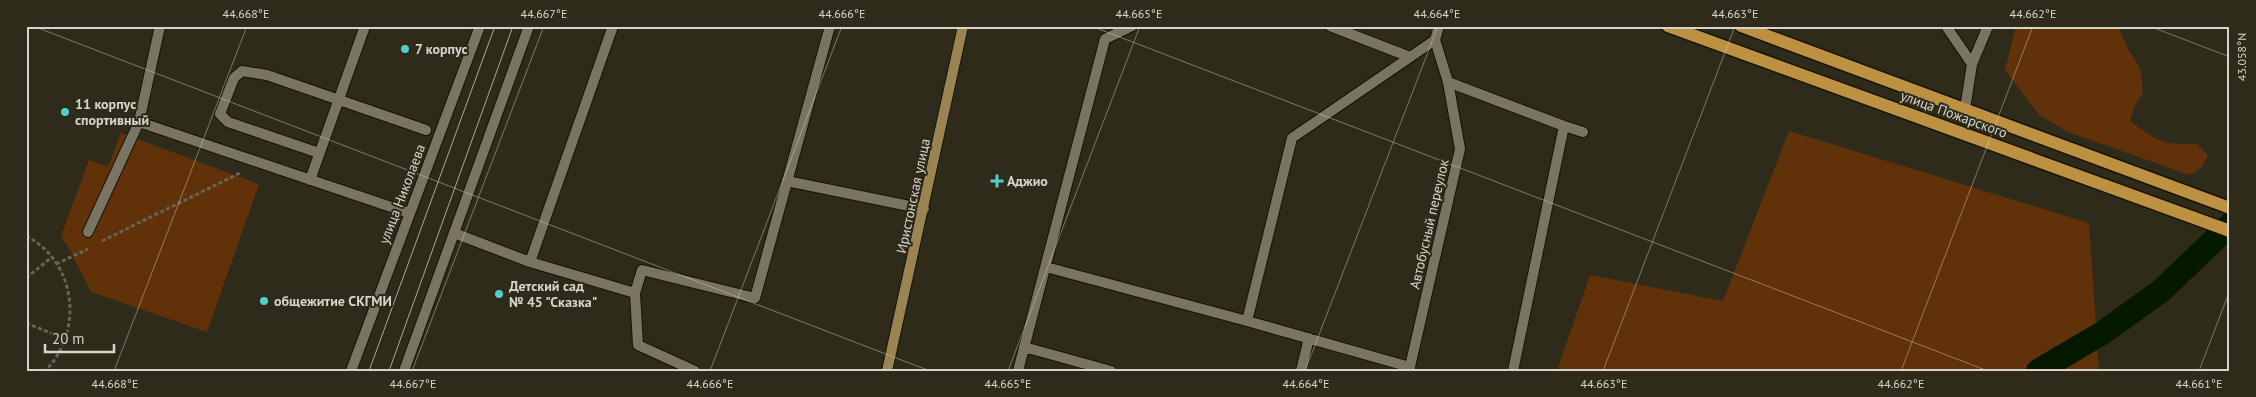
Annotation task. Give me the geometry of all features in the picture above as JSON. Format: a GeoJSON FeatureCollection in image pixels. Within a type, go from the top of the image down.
{"type":"FeatureCollection","features":[{"type":"Feature","properties":{"kind":"main road","name":"Иристонская улица"},"geometry":{"type":"LineString","coordinates":[[887,371],[963,26]]}},
{"type":"Feature","properties":{"kind":"main road","name":"улица Пожарского"},"geometry":{"type":"LineString","coordinates":[[1668,26],[2114,187],[2230,231]]}},
{"type":"Feature","properties":{"kind":"main road","name":"улица Пожарского"},"geometry":{"type":"LineString","coordinates":[[1741,26],[2230,208]]}},
{"type":"Feature","properties":{"kind":"street"},"geometry":{"type":"LineString","coordinates":[[88,232],[138,122],[160,26]]}},
{"type":"Feature","properties":{"kind":"street"},"geometry":{"type":"LineString","coordinates":[[310,180],[365,26]]}},
{"type":"Feature","properties":{"kind":"street","name":"улица Николаева"},"geometry":{"type":"LineString","coordinates":[[350,371],[480,26]]}},
{"type":"Feature","properties":{"kind":"street"},"geometry":{"type":"LineString","coordinates":[[404,371],[529,26]]}},
{"type":"Feature","properties":{"kind":"street"},"geometry":{"type":"LineString","coordinates":[[530,262],[613,26]]}},
{"type":"Feature","properties":{"kind":"street"},"geometry":{"type":"LineString","coordinates":[[695,371],[638,345],[635,293],[642,270],[755,298],[830,26]]}},
{"type":"Feature","properties":{"kind":"street"},"geometry":{"type":"LineString","coordinates":[[1018,371],[1105,39],[1132,26]]}},
{"type":"Feature","properties":{"kind":"street"},"geometry":{"type":"LineString","coordinates":[[1330,26],[1410,57]]}},
{"type":"Feature","properties":{"kind":"street"},"geometry":{"type":"LineString","coordinates":[[1247,321],[1292,138],[1435,40],[1439,26]]}},
{"type":"Feature","properties":{"kind":"street"},"geometry":{"type":"LineString","coordinates":[[1946,26],[1972,64]]}},
{"type":"Feature","properties":{"kind":"street"},"geometry":{"type":"LineString","coordinates":[[1965,109],[1972,64],[1988,26]]}},
{"type":"Feature","properties":{"kind":"street","name":"Автобусный переулок"},"geometry":{"type":"LineString","coordinates":[[1409,369],[1460,149],[1448,82],[1435,40]]}},
{"type":"Feature","properties":{"kind":"street"},"geometry":{"type":"LineString","coordinates":[[319,154],[228,122],[220,114],[234,78],[242,70],[267,75],[426,130]]}},
{"type":"Feature","properties":{"kind":"street"},"geometry":{"type":"LineString","coordinates":[[1448,82],[1583,132]]}},
{"type":"Feature","properties":{"kind":"street"},"geometry":{"type":"LineString","coordinates":[[138,122],[409,213]]}},
{"type":"Feature","properties":{"kind":"street"},"geometry":{"type":"LineString","coordinates":[[1513,371],[1564,126]]}},
{"type":"Feature","properties":{"kind":"street"},"geometry":{"type":"LineString","coordinates":[[787,181],[924,209]]}},
{"type":"Feature","properties":{"kind":"street"},"geometry":{"type":"LineString","coordinates":[[454,233],[530,262],[635,293]]}},
{"type":"Feature","properties":{"kind":"street"},"geometry":{"type":"LineString","coordinates":[[1046,267],[1310,338],[1409,369]]}},
{"type":"Feature","properties":{"kind":"street"},"geometry":{"type":"LineString","coordinates":[[1301,371],[1310,338]]}},
{"type":"Feature","properties":{"kind":"street"},"geometry":{"type":"LineString","coordinates":[[1024,347],[1111,371]]}},
{"type":"Feature","properties":{"kind":"path"},"geometry":{"type":"LineString","coordinates":[[100,242],[240,172],[253,160]]}},
{"type":"Feature","properties":{"kind":"path"},"geometry":{"type":"LineString","coordinates":[[26,236],[52,257],[65,280],[70,300],[70,322],[65,339],[60,352],[45,371]]}},
{"type":"Feature","properties":{"kind":"path"},"geometry":{"type":"LineString","coordinates":[[56,264],[91,247]]}},
{"type":"Feature","properties":{"kind":"path"},"geometry":{"type":"LineString","coordinates":[[26,278],[52,257]]}},
{"type":"Feature","properties":{"kind":"path"},"geometry":{"type":"LineString","coordinates":[[26,323],[65,339]]}},
{"type":"Feature","properties":{"kind":"shaded area"},"geometry":{"type":"Polygon","coordinates":[[[2016,26],[2118,26],[2128,49],[2140,68],[2143,93],[2134,107],[2130,121],[2160,140],[2175,144],[2197,144],[2208,155],[2201,168],[2190,175],[2068,132],[2039,115],[2005,70],[2016,26]]]}},
{"type":"Feature","properties":{"kind":"shaded area"},"geometry":{"type":"Polygon","coordinates":[[[1789,131],[2089,223],[2099,371],[1557,371],[1590,275],[1723,301],[1789,131]]]}},
{"type":"Feature","properties":{"kind":"shaded area"},"geometry":{"type":"Polygon","coordinates":[[[121,133],[259,184],[207,332],[91,292],[61,236],[89,160],[108,167],[121,133]]]}},
{"type":"Feature","properties":{"kind":"waterway"},"geometry":{"type":"LineString","coordinates":[[2038,371],[2104,332],[2162,290],[2230,225]]}},
{"type":"Feature","properties":{"kind":"tram line"},"geometry":{"type":"LineString","coordinates":[[369,371],[495,26]]}},
{"type":"Feature","properties":{"kind":"tram line"},"geometry":{"type":"LineString","coordinates":[[389,371],[513,26]]}},
{"type":"Feature","properties":{"kind":"place","name":"7 корпус"},"geometry":{"type":"Point","coordinates":[405,49]}},
{"type":"Feature","properties":{"kind":"place","name":"11 корпус спортивный"},"geometry":{"type":"Point","coordinates":[65,112]}},
{"type":"Feature","properties":{"kind":"place","name":"Аджио"},"geometry":{"type":"Point","coordinates":[997,181]}},
{"type":"Feature","properties":{"kind":"place","name":"Детский сад № 45 \"Сказка\""},"geometry":{"type":"Point","coordinates":[499,294]}},
{"type":"Feature","properties":{"kind":"place","name":"общежитие СКГМИ"},"geometry":{"type":"Point","coordinates":[264,301]}}]}
